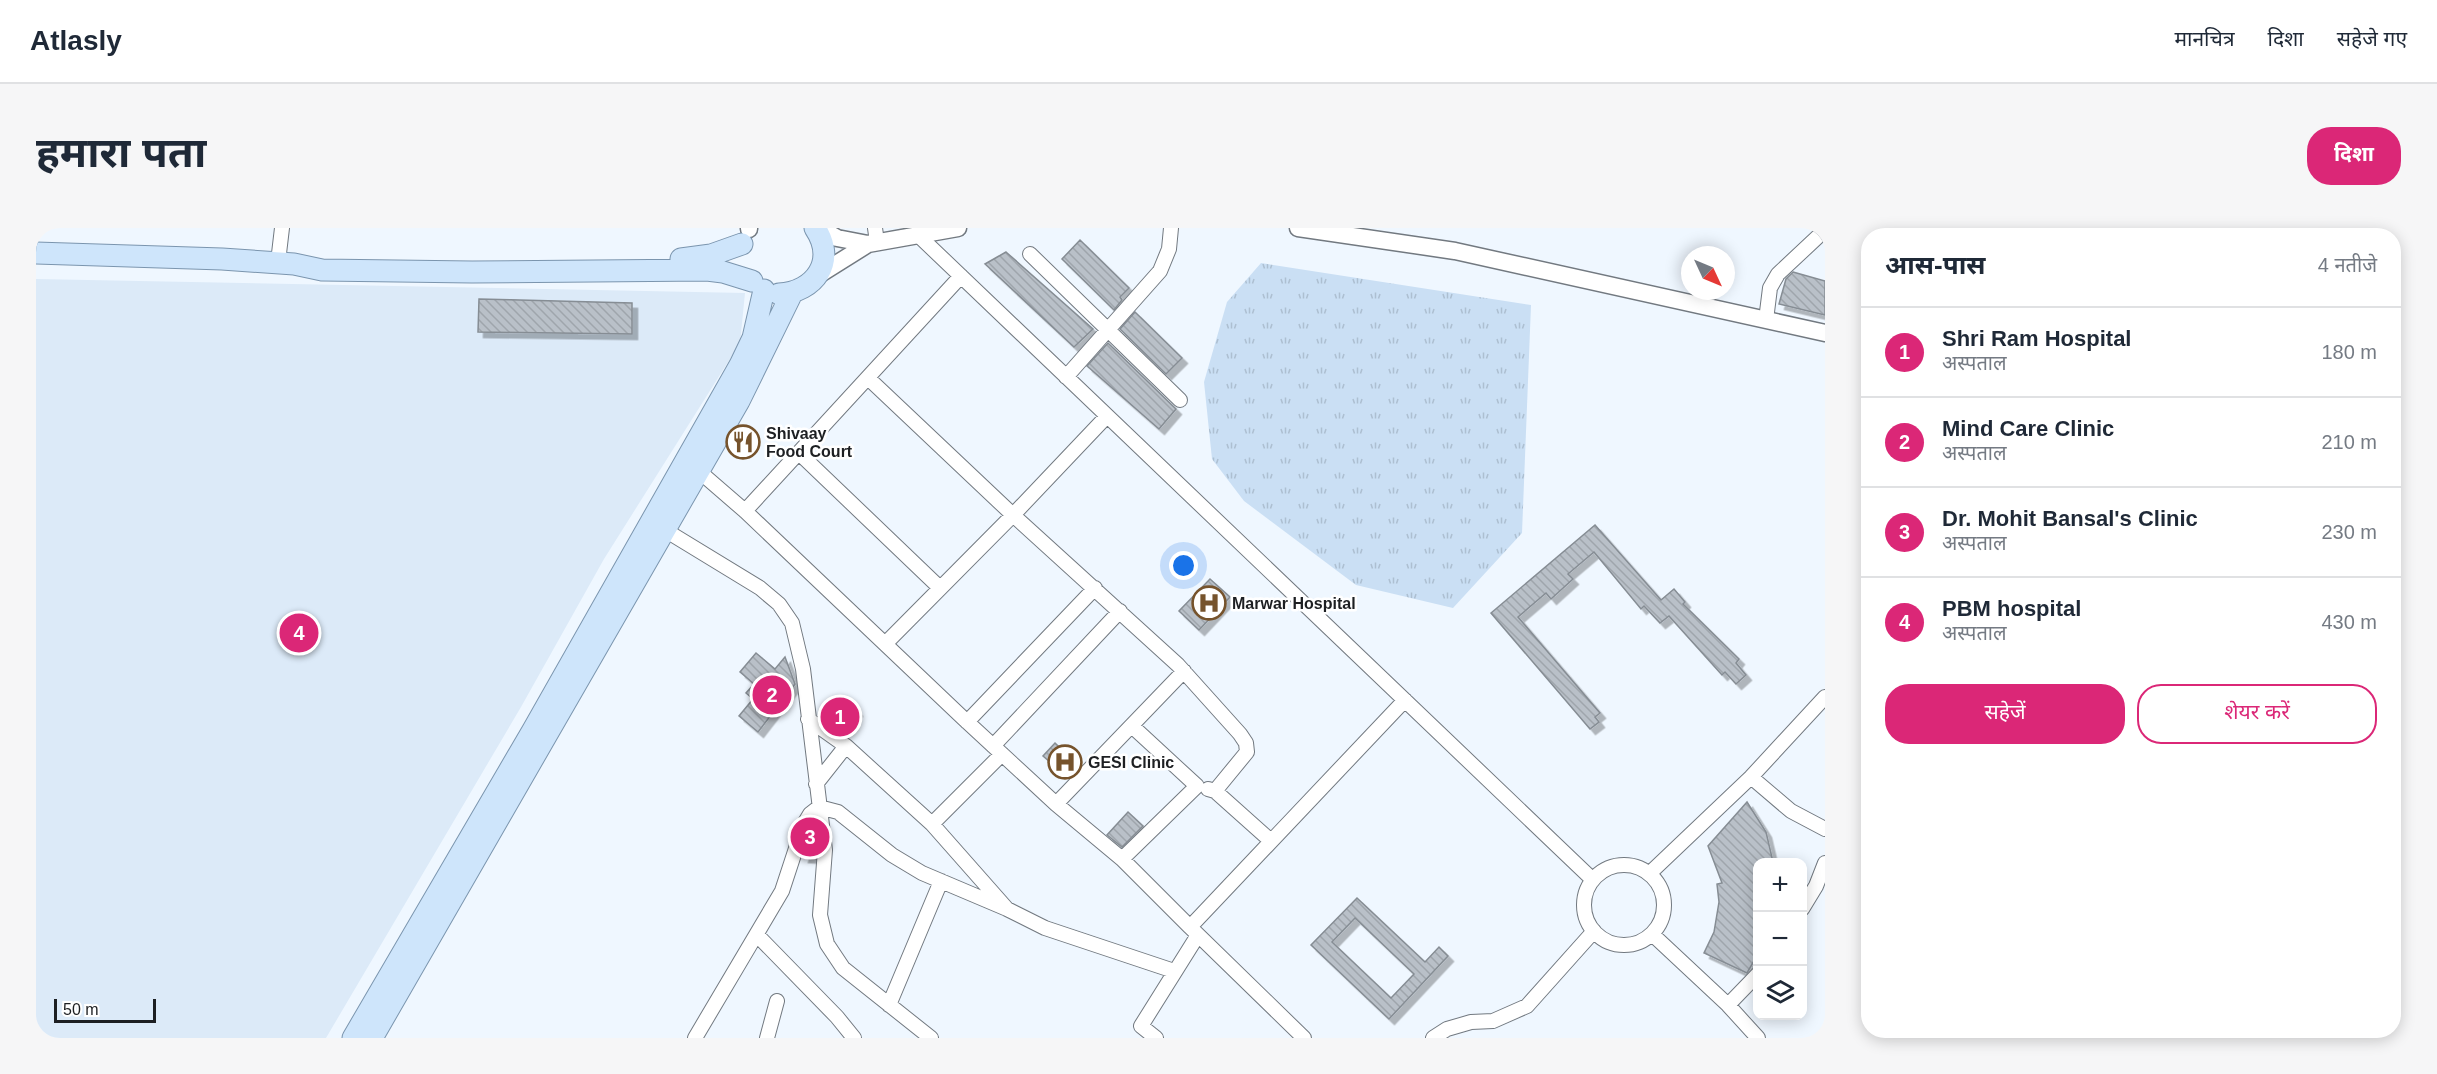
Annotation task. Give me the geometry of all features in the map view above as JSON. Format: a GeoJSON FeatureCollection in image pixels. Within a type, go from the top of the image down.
{"type":"FeatureCollection","features":[{"type":"Feature","properties":{"kind":"main road"},"geometry":{"type":"LineString","coordinates":[[36,254],[286,263],[322,270],[472,272],[707,270],[723,272],[778,294],[801,290],[817,276],[823,263],[824,249],[818,228]]}},
{"type":"Feature","properties":{"kind":"main road"},"geometry":{"type":"LineString","coordinates":[[286,263],[320,257],[687,259],[722,252],[748,232]]}},
{"type":"Feature","properties":{"kind":"main road"},"geometry":{"type":"LineString","coordinates":[[693,466],[749,347],[760,314],[758,285],[744,269],[741,257],[748,232]]}},
{"type":"Feature","properties":{"kind":"main road"},"geometry":{"type":"LineString","coordinates":[[372,1038],[449,890],[693,466],[759,363],[792,293]]}},
{"type":"Feature","properties":{"kind":"main road"},"geometry":{"type":"LineString","coordinates":[[353,1038],[449,890]]}},
{"type":"Feature","properties":{"kind":"street"},"geometry":{"type":"LineString","coordinates":[[282,228],[286,263]]}},
{"type":"Feature","properties":{"kind":"street"},"geometry":{"type":"LineString","coordinates":[[818,228],[837,238],[919,236],[958,228]]}},
{"type":"Feature","properties":{"kind":"street"},"geometry":{"type":"LineString","coordinates":[[1066,377],[1160,271],[1169,249],[1172,228]]}},
{"type":"Feature","properties":{"kind":"street"},"geometry":{"type":"LineString","coordinates":[[1298,228],[1455,251],[1825,333]]}},
{"type":"Feature","properties":{"kind":"street"},"geometry":{"type":"LineString","coordinates":[[1766,320],[1770,288],[1778,274],[1825,230]]}},
{"type":"Feature","properties":{"kind":"street"},"geometry":{"type":"LineString","coordinates":[[919,236],[1593,880]]}},
{"type":"Feature","properties":{"kind":"street"},"geometry":{"type":"LineString","coordinates":[[817,276],[874,238]]}},
{"type":"Feature","properties":{"kind":"street"},"geometry":{"type":"LineString","coordinates":[[1030,254],[1180,400]]}},
{"type":"Feature","properties":{"kind":"street"},"geometry":{"type":"LineString","coordinates":[[745,511],[961,276]]}},
{"type":"Feature","properties":{"kind":"street"},"geometry":{"type":"LineString","coordinates":[[868,378],[1013,515],[1184,671],[1246,743],[1247,752],[1215,791]]}},
{"type":"Feature","properties":{"kind":"street"},"geometry":{"type":"LineString","coordinates":[[886,643],[1107,416]]}},
{"type":"Feature","properties":{"kind":"street"},"geometry":{"type":"LineString","coordinates":[[799,453],[940,588]]}},
{"type":"Feature","properties":{"kind":"street"},"geometry":{"type":"LineString","coordinates":[[693,466],[745,511],[997,750],[1056,804],[1122,859],[1304,1038]]}},
{"type":"Feature","properties":{"kind":"street"},"geometry":{"type":"LineString","coordinates":[[658,526],[760,588],[779,604],[792,623],[803,669],[825,850],[820,915],[827,944],[843,968],[931,1038]]}},
{"type":"Feature","properties":{"kind":"street"},"geometry":{"type":"LineString","coordinates":[[967,722],[1095,588]]}},
{"type":"Feature","properties":{"kind":"street"},"geometry":{"type":"LineString","coordinates":[[932,824],[1120,611]]}},
{"type":"Feature","properties":{"kind":"street"},"geometry":{"type":"LineString","coordinates":[[1056,804],[1133,727],[1184,671]]}},
{"type":"Feature","properties":{"kind":"street"},"geometry":{"type":"LineString","coordinates":[[1650,873],[1751,777],[1825,697]]}},
{"type":"Feature","properties":{"kind":"street"},"geometry":{"type":"LineString","coordinates":[[1133,1038],[1174,970],[1194,931],[1271,841],[1405,700]]}},
{"type":"Feature","properties":{"kind":"street"},"geometry":{"type":"LineString","coordinates":[[1814,708],[1825,718]]}},
{"type":"Feature","properties":{"kind":"street"},"geometry":{"type":"LineString","coordinates":[[808,719],[846,746],[932,824],[1007,909]]}},
{"type":"Feature","properties":{"kind":"street"},"geometry":{"type":"LineString","coordinates":[[1133,727],[1197,786],[1215,791],[1271,841]]}},
{"type":"Feature","properties":{"kind":"street"},"geometry":{"type":"LineString","coordinates":[[816,784],[846,746]]}},
{"type":"Feature","properties":{"kind":"street"},"geometry":{"type":"LineString","coordinates":[[1751,777],[1791,811],[1825,829]]}},
{"type":"Feature","properties":{"kind":"street"},"geometry":{"type":"LineString","coordinates":[[1122,859],[1197,786]]}},
{"type":"Feature","properties":{"kind":"street"},"geometry":{"type":"LineString","coordinates":[[819,807],[838,812],[892,855],[922,873],[1007,909],[1045,928],[1174,970]]}},
{"type":"Feature","properties":{"kind":"street"},"geometry":{"type":"LineString","coordinates":[[695,1038],[782,891],[804,824],[810,814],[819,807]]}},
{"type":"Feature","properties":{"kind":"street"},"geometry":{"type":"LineString","coordinates":[[1807,902],[1825,863]]}},
{"type":"Feature","properties":{"kind":"street"},"geometry":{"type":"LineString","coordinates":[[1615,865],[1634,865],[1650,873],[1660,886],[1665,903],[1662,920],[1652,934],[1636,943],[1617,945],[1608,942],[1594,931],[1588,923],[1584,906],[1585,896],[1593,880],[1599,873],[1615,865]]}},
{"type":"Feature","properties":{"kind":"street"},"geometry":{"type":"LineString","coordinates":[[889,1005],[941,881]]}},
{"type":"Feature","properties":{"kind":"street"},"geometry":{"type":"LineString","coordinates":[[1433,1038],[1447,1029],[1471,1022],[1493,1021],[1527,1006],[1594,931]]}},
{"type":"Feature","properties":{"kind":"street"},"geometry":{"type":"LineString","coordinates":[[1652,934],[1728,1005],[1751,1035]]}},
{"type":"Feature","properties":{"kind":"street"},"geometry":{"type":"LineString","coordinates":[[757,935],[837,1017],[854,1038]]}},
{"type":"Feature","properties":{"kind":"street"},"geometry":{"type":"LineString","coordinates":[[1728,1005],[1753,979]]}},
{"type":"Feature","properties":{"kind":"street"},"geometry":{"type":"LineString","coordinates":[[767,1038],[777,1001]]}},
{"type":"Feature","properties":{"kind":"street"},"geometry":{"type":"LineString","coordinates":[[1141,1026],[1156,1038]]}},
{"type":"Feature","properties":{"kind":"shaded area"},"geometry":{"type":"Polygon","coordinates":[[[36,279],[745,293],[740,343],[604,559],[521,707],[326,1038],[36,1038],[36,279]]]}},
{"type":"Feature","properties":{"kind":"green space"},"geometry":{"type":"Polygon","coordinates":[[[1261,263],[1531,305],[1522,533],[1453,608],[1356,585],[1244,501],[1212,459],[1204,382],[1227,302],[1261,263]]]}},
{"type":"Feature","properties":{"kind":"building"},"geometry":{"type":"Polygon","coordinates":[[[1080,240],[1129,288],[1120,297],[1122,300],[1114,310],[1062,259],[1080,240]]]}},
{"type":"Feature","properties":{"kind":"building"},"geometry":{"type":"Polygon","coordinates":[[[1006,252],[1093,329],[1074,347],[985,264],[1006,252]]]}},
{"type":"Feature","properties":{"kind":"building"},"geometry":{"type":"Polygon","coordinates":[[[1793,272],[1825,281],[1825,315],[1779,304],[1786,279],[1793,272]]]}},
{"type":"Feature","properties":{"kind":"building"},"geometry":{"type":"Polygon","coordinates":[[[479,299],[632,303],[632,334],[478,332],[479,299]]]}},
{"type":"Feature","properties":{"kind":"building"},"geometry":{"type":"Polygon","coordinates":[[[1135,312],[1182,358],[1166,374],[1120,329],[1135,312]]]}},
{"type":"Feature","properties":{"kind":"building"},"geometry":{"type":"Polygon","coordinates":[[[1108,343],[1176,409],[1159,429],[1087,366],[1108,343]]]}},
{"type":"Feature","properties":{"kind":"building"},"geometry":{"type":"Polygon","coordinates":[[[1595,525],[1661,600],[1674,589],[1685,602],[1683,604],[1739,659],[1736,663],[1746,675],[1736,684],[1725,672],[1722,675],[1669,616],[1660,623],[1644,606],[1641,609],[1594,552],[1568,574],[1573,579],[1551,599],[1546,593],[1518,617],[1600,713],[1595,717],[1599,722],[1590,729],[1491,613],[1595,525]]]}},
{"type":"Feature","properties":{"kind":"building"},"geometry":{"type":"Polygon","coordinates":[[[1210,579],[1230,597],[1199,630],[1179,611],[1210,579]]]}},
{"type":"Feature","properties":{"kind":"building"},"geometry":{"type":"Polygon","coordinates":[[[756,653],[775,669],[785,657],[795,684],[758,732],[739,716],[753,699],[746,693],[754,684],[740,672],[756,653]]]}},
{"type":"Feature","properties":{"kind":"building"},"geometry":{"type":"Polygon","coordinates":[[[842,697],[857,711],[839,730],[823,718],[842,697]]]}},
{"type":"Feature","properties":{"kind":"building"},"geometry":{"type":"Polygon","coordinates":[[[1055,743],[1078,765],[1069,775],[1054,760],[1051,763],[1043,756],[1055,743]]]}},
{"type":"Feature","properties":{"kind":"building"},"geometry":{"type":"Polygon","coordinates":[[[1747,802],[1766,832],[1772,858],[1753,858],[1753,963],[1747,973],[1704,953],[1714,932],[1719,902],[1717,884],[1722,883],[1708,846],[1747,802]]]}},
{"type":"Feature","properties":{"kind":"building"},"geometry":{"type":"Polygon","coordinates":[[[1128,812],[1143,826],[1122,847],[1107,835],[1128,812]]]}},
{"type":"Feature","properties":{"kind":"building"},"geometry":{"type":"Polygon","coordinates":[[[814,835],[815,858],[803,857],[810,836],[814,835]]]}},
{"type":"Feature","properties":{"kind":"building"},"geometry":{"type":"Polygon","coordinates":[[[1357,898],[1425,962],[1439,947],[1448,956],[1389,1019],[1311,945],[1357,898]],[[1355,918],[1332,942],[1391,998],[1414,974],[1355,918]]]}},
{"type":"Feature","properties":{"kind":"place","name":"Shivaay Food Court"},"geometry":{"type":"Point","coordinates":[743,442]}},
{"type":"Feature","properties":{"kind":"place","name":"Marwar Hospital"},"geometry":{"type":"Point","coordinates":[1209,603]}},
{"type":"Feature","properties":{"kind":"place","name":"PBM hospital"},"geometry":{"type":"Point","coordinates":[299,633]}},
{"type":"Feature","properties":{"kind":"place","name":"Mind Care Clinic"},"geometry":{"type":"Point","coordinates":[772,695]}},
{"type":"Feature","properties":{"kind":"place","name":"Shri Ram Hospital"},"geometry":{"type":"Point","coordinates":[840,717]}},
{"type":"Feature","properties":{"kind":"place","name":"GESI Clinic"},"geometry":{"type":"Point","coordinates":[1065,762]}},
{"type":"Feature","properties":{"kind":"place","name":"Dr. Mohit Bansal's Clinic"},"geometry":{"type":"Point","coordinates":[810,837]}}]}
